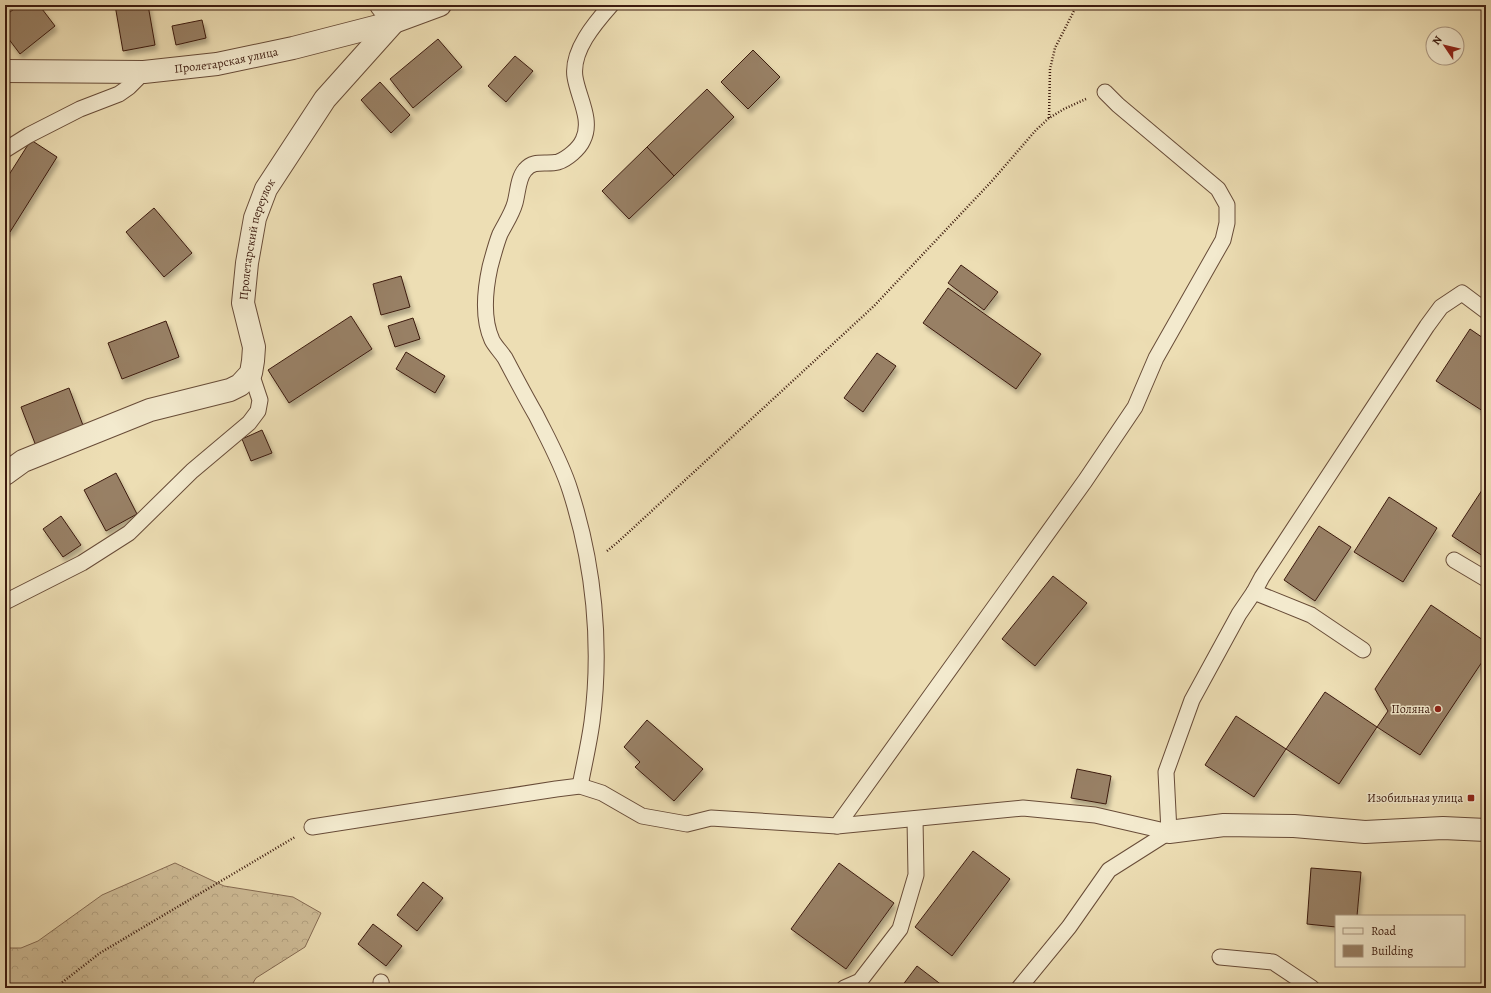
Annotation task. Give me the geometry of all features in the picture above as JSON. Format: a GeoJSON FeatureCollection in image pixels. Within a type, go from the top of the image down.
{"type":"FeatureCollection","features":[{"type":"Feature","properties":{"kind":"street"},"geometry":{"type":"LineString","coordinates":[[380,5],[394,22]]}},
{"type":"Feature","properties":{"kind":"street","name":"Пролетарская улица"},"geometry":{"type":"LineString","coordinates":[[5,72],[144,72],[217,64],[293,48],[394,22],[440,5]]}},
{"type":"Feature","properties":{"kind":"street","name":"Пролетарский переулок"},"geometry":{"type":"LineString","coordinates":[[251,373],[254,347],[243,303],[247,263],[255,218],[266,188],[325,99],[394,22]]}},
{"type":"Feature","properties":{"kind":"street"},"geometry":{"type":"LineString","coordinates":[[5,474],[23,462],[143,413],[230,390],[240,385],[251,373]]}},
{"type":"Feature","properties":{"kind":"street"},"geometry":{"type":"LineString","coordinates":[[1168,832],[1224,825],[1294,826],[1365,832],[1443,828],[1486,830]]}},
{"type":"Feature","properties":{"kind":"lane"},"geometry":{"type":"LineString","coordinates":[[580,786],[592,724],[595,694],[596,649],[594,609],[589,564],[581,524],[569,487],[552,445],[503,355],[492,340],[487,323],[485,305],[490,269],[500,235],[515,204],[518,186],[524,170],[534,163],[557,162],[570,156],[583,141],[588,127],[575,75],[576,60],[588,33],[595,22],[611,5]]}},
{"type":"Feature","properties":{"kind":"lane"},"geometry":{"type":"LineString","coordinates":[[5,150],[29,135],[74,112],[119,94],[129,87],[144,72]]}},
{"type":"Feature","properties":{"kind":"lane"},"geometry":{"type":"LineString","coordinates":[[837,826],[1085,481],[1135,407],[1156,358],[1223,240],[1227,223],[1227,204],[1218,189],[1118,105],[1105,92]]}},
{"type":"Feature","properties":{"kind":"lane"},"geometry":{"type":"LineString","coordinates":[[1168,832],[1166,772],[1192,700],[1239,614],[1404,360],[1441,307],[1462,293],[1486,311]]}},
{"type":"Feature","properties":{"kind":"lane"},"geometry":{"type":"LineString","coordinates":[[5,602],[82,563],[129,533],[192,471],[249,423],[258,411],[260,400],[251,373]]}},
{"type":"Feature","properties":{"kind":"lane"},"geometry":{"type":"LineString","coordinates":[[1454,560],[1486,579]]}},
{"type":"Feature","properties":{"kind":"lane"},"geometry":{"type":"LineString","coordinates":[[1254,592],[1311,615],[1363,650]]}},
{"type":"Feature","properties":{"kind":"lane"},"geometry":{"type":"LineString","coordinates":[[312,827],[580,786],[602,793],[642,816],[687,824],[711,818],[837,826],[1023,808],[1095,815],[1168,832]]}},
{"type":"Feature","properties":{"kind":"lane"},"geometry":{"type":"LineString","coordinates":[[844,988],[860,980],[900,929],[916,875],[915,819]]}},
{"type":"Feature","properties":{"kind":"lane"},"geometry":{"type":"LineString","coordinates":[[1019,988],[1069,927],[1109,870],[1168,832]]}},
{"type":"Feature","properties":{"kind":"lane"},"geometry":{"type":"LineString","coordinates":[[1220,957],[1273,962],[1312,988]]}},
{"type":"Feature","properties":{"kind":"path"},"geometry":{"type":"LineString","coordinates":[[1049,118],[1050,69],[1055,48],[1077,5]]}},
{"type":"Feature","properties":{"kind":"path"},"geometry":{"type":"LineString","coordinates":[[589,564],[618,542],[874,306],[991,182],[1036,130],[1049,118],[1070,106],[1105,92]]}},
{"type":"Feature","properties":{"kind":"path"},"geometry":{"type":"LineString","coordinates":[[55,988],[100,953],[312,827]]}},
{"type":"Feature","properties":{"kind":"green space"},"geometry":{"type":"Polygon","coordinates":[[[175,863],[224,886],[293,897],[321,913],[305,947],[256,978],[250,988],[5,988],[5,948],[21,948],[38,941],[102,895],[175,863]]]}},
{"type":"Feature","properties":{"kind":"building"},"geometry":{"type":"Polygon","coordinates":[[[19,5],[39,5],[55,26],[20,54],[5,34],[5,16],[19,5]]]}},
{"type":"Feature","properties":{"kind":"building"},"geometry":{"type":"Polygon","coordinates":[[[115,5],[148,5],[155,45],[123,51],[115,5]]]}},
{"type":"Feature","properties":{"kind":"building"},"geometry":{"type":"Polygon","coordinates":[[[202,20],[206,38],[176,45],[172,26],[202,20]]]}},
{"type":"Feature","properties":{"kind":"building"},"geometry":{"type":"Polygon","coordinates":[[[438,39],[462,67],[413,108],[390,79],[438,39]]]}},
{"type":"Feature","properties":{"kind":"building"},"geometry":{"type":"Polygon","coordinates":[[[753,50],[780,77],[748,109],[721,82],[753,50]]]}},
{"type":"Feature","properties":{"kind":"building"},"geometry":{"type":"Polygon","coordinates":[[[515,56],[533,71],[506,102],[488,86],[515,56]]]}},
{"type":"Feature","properties":{"kind":"building"},"geometry":{"type":"Polygon","coordinates":[[[380,82],[410,115],[391,133],[361,100],[380,82]]]}},
{"type":"Feature","properties":{"kind":"building"},"geometry":{"type":"Polygon","coordinates":[[[707,89],[734,117],[674,176],[647,147],[707,89]]]}},
{"type":"Feature","properties":{"kind":"building"},"geometry":{"type":"Polygon","coordinates":[[[31,140],[57,157],[10,232],[5,229],[5,181],[31,140]]]}},
{"type":"Feature","properties":{"kind":"building"},"geometry":{"type":"Polygon","coordinates":[[[647,147],[674,176],[629,219],[602,191],[647,147]]]}},
{"type":"Feature","properties":{"kind":"building"},"geometry":{"type":"Polygon","coordinates":[[[154,208],[192,253],[164,277],[126,232],[154,208]]]}},
{"type":"Feature","properties":{"kind":"building"},"geometry":{"type":"Polygon","coordinates":[[[961,265],[998,292],[984,310],[948,283],[961,265]]]}},
{"type":"Feature","properties":{"kind":"building"},"geometry":{"type":"Polygon","coordinates":[[[401,276],[410,307],[381,315],[373,284],[401,276]]]}},
{"type":"Feature","properties":{"kind":"building"},"geometry":{"type":"Polygon","coordinates":[[[948,288],[1041,354],[1016,389],[923,323],[948,288]]]}},
{"type":"Feature","properties":{"kind":"building"},"geometry":{"type":"Polygon","coordinates":[[[351,316],[372,349],[289,403],[268,370],[351,316]]]}},
{"type":"Feature","properties":{"kind":"building"},"geometry":{"type":"Polygon","coordinates":[[[413,318],[420,339],[395,347],[388,326],[413,318]]]}},
{"type":"Feature","properties":{"kind":"building"},"geometry":{"type":"Polygon","coordinates":[[[166,321],[179,357],[122,379],[108,343],[166,321]]]}},
{"type":"Feature","properties":{"kind":"building"},"geometry":{"type":"Polygon","coordinates":[[[1470,329],[1486,340],[1486,413],[1436,381],[1470,329]]]}},
{"type":"Feature","properties":{"kind":"building"},"geometry":{"type":"Polygon","coordinates":[[[406,352],[445,376],[435,393],[396,369],[406,352]]]}},
{"type":"Feature","properties":{"kind":"building"},"geometry":{"type":"Polygon","coordinates":[[[877,353],[896,366],[863,412],[844,398],[877,353]]]}},
{"type":"Feature","properties":{"kind":"building"},"geometry":{"type":"Polygon","coordinates":[[[69,388],[84,428],[36,446],[21,407],[69,388]]]}},
{"type":"Feature","properties":{"kind":"building"},"geometry":{"type":"Polygon","coordinates":[[[262,430],[272,453],[251,461],[242,439],[262,430]]]}},
{"type":"Feature","properties":{"kind":"building"},"geometry":{"type":"Polygon","coordinates":[[[116,473],[137,514],[106,531],[84,490],[116,473]]]}},
{"type":"Feature","properties":{"kind":"building"},"geometry":{"type":"Polygon","coordinates":[[[1486,484],[1486,558],[1452,536],[1486,484]]]}},
{"type":"Feature","properties":{"kind":"building"},"geometry":{"type":"Polygon","coordinates":[[[1389,497],[1437,528],[1403,582],[1354,552],[1389,497]]]}},
{"type":"Feature","properties":{"kind":"building"},"geometry":{"type":"Polygon","coordinates":[[[61,516],[81,545],[63,557],[43,529],[61,516]]]}},
{"type":"Feature","properties":{"kind":"building"},"geometry":{"type":"Polygon","coordinates":[[[1319,526],[1351,547],[1315,601],[1284,580],[1319,526]]]}},
{"type":"Feature","properties":{"kind":"building"},"geometry":{"type":"Polygon","coordinates":[[[1053,576],[1087,603],[1035,666],[1002,639],[1053,576]]]}},
{"type":"Feature","properties":{"kind":"building"},"geometry":{"type":"Polygon","coordinates":[[[1431,605],[1486,642],[1486,656],[1420,755],[1377,727],[1388,711],[1375,689],[1431,605]]]}},
{"type":"Feature","properties":{"kind":"building"},"geometry":{"type":"Polygon","coordinates":[[[1325,692],[1377,727],[1339,784],[1286,749],[1325,692]]]}},
{"type":"Feature","properties":{"kind":"building"},"geometry":{"type":"Polygon","coordinates":[[[1236,716],[1286,749],[1254,797],[1205,765],[1236,716]]]}},
{"type":"Feature","properties":{"kind":"building"},"geometry":{"type":"Polygon","coordinates":[[[647,720],[703,769],[674,801],[635,767],[640,762],[624,747],[647,720]]]}},
{"type":"Feature","properties":{"kind":"building"},"geometry":{"type":"Polygon","coordinates":[[[1077,769],[1111,776],[1106,804],[1071,798],[1077,769]]]}},
{"type":"Feature","properties":{"kind":"building"},"geometry":{"type":"Polygon","coordinates":[[[973,851],[1010,879],[952,956],[915,927],[973,851]]]}},
{"type":"Feature","properties":{"kind":"building"},"geometry":{"type":"Polygon","coordinates":[[[839,863],[894,903],[846,969],[791,929],[839,863]]]}},
{"type":"Feature","properties":{"kind":"building"},"geometry":{"type":"Polygon","coordinates":[[[1311,868],[1361,872],[1357,915],[1335,915],[1335,927],[1307,924],[1311,868]]]}},
{"type":"Feature","properties":{"kind":"building"},"geometry":{"type":"Polygon","coordinates":[[[423,882],[443,898],[417,931],[397,915],[423,882]]]}},
{"type":"Feature","properties":{"kind":"building"},"geometry":{"type":"Polygon","coordinates":[[[373,924],[402,946],[386,966],[358,944],[373,924]]]}},
{"type":"Feature","properties":{"kind":"building"},"geometry":{"type":"Polygon","coordinates":[[[917,966],[943,986],[941,988],[904,988],[902,986],[917,966]]]}},
{"type":"Feature","properties":{"kind":"place","name":"Поляна"},"geometry":{"type":"Point","coordinates":[1438,709]}},
{"type":"Feature","properties":{"kind":"place","name":"Изобильная улица"},"geometry":{"type":"Point","coordinates":[1471,798]}}]}
